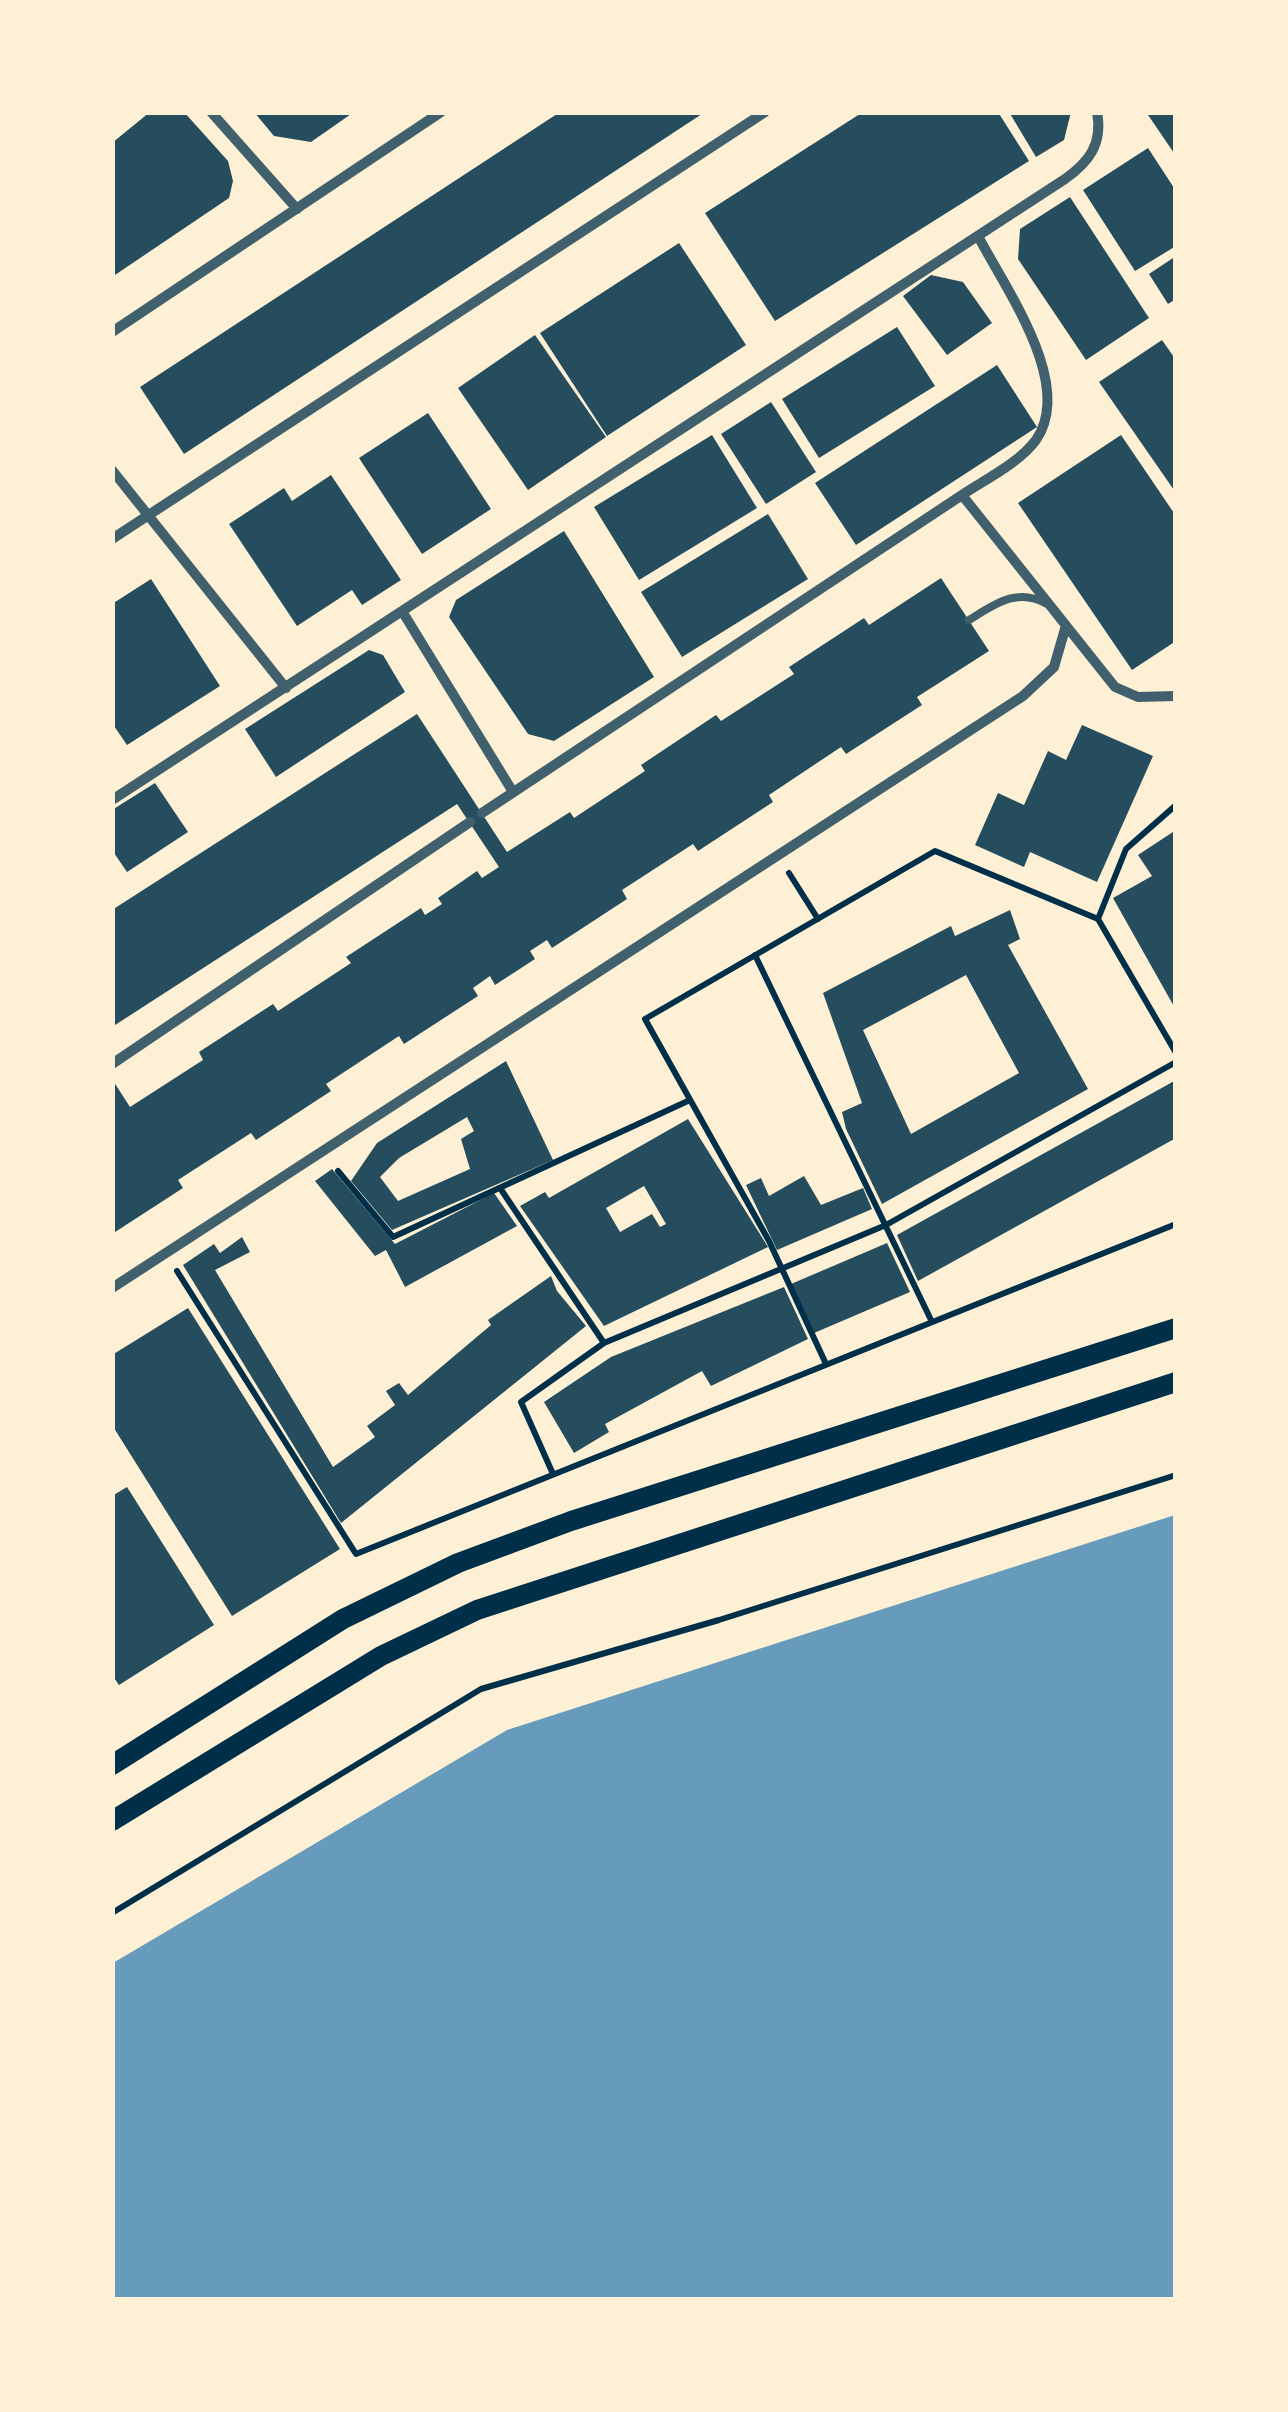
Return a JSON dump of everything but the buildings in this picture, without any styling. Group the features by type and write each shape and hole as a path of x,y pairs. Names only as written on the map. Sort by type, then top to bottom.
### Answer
{"main road":[{"path":"112,1766 343,1620 398,1589 473,1556 1176,1328"},
{"path":"112,1821 381,1656 477,1610 1176,1382"}],"street":[{"path":"211,112 297,209"},
{"path":"112,332 441,112"},
{"path":"112,540 766,112"},
{"path":"112,800 1086,164 1096,147 1097,112"},
{"path":"482,813 962,495 1035,440 1049,412 1049,380 978,236"},
{"path":"112,470 286,688"},
{"path":"962,495 1065,629 1115,686 1138,697 1176,696"},
{"path":"402,611 513,792"},
{"path":"112,1288 1032,690 1054,667 1065,629"},
{"path":"112,1064 470,822"}],"lane":[{"path":"969,620 1003,599 1034,597 1047,604"}],"path":[{"path":"1098,918 1126,849 1176,805"},
{"path":"826,1364 781,1268 644,1019 936,852 1098,918 1172,1036 1176,1053"},
{"path":"778,854 818,919"},
{"path":"755,955 932,1322"},
{"path":"553,1474 521,1402 604,1342 886,1225 1176,1062"},
{"path":"322,1152 392,1237 690,1100"},
{"path":"500,1188 604,1342"},
{"path":"165,1253 356,1554 1176,1224"},
{"path":"112,1913 481,1689 719,1620 1176,1475"}],"water":[{"path":"1175,1515 1175,2299 113,2299 113,1963 507,1730"}]}
